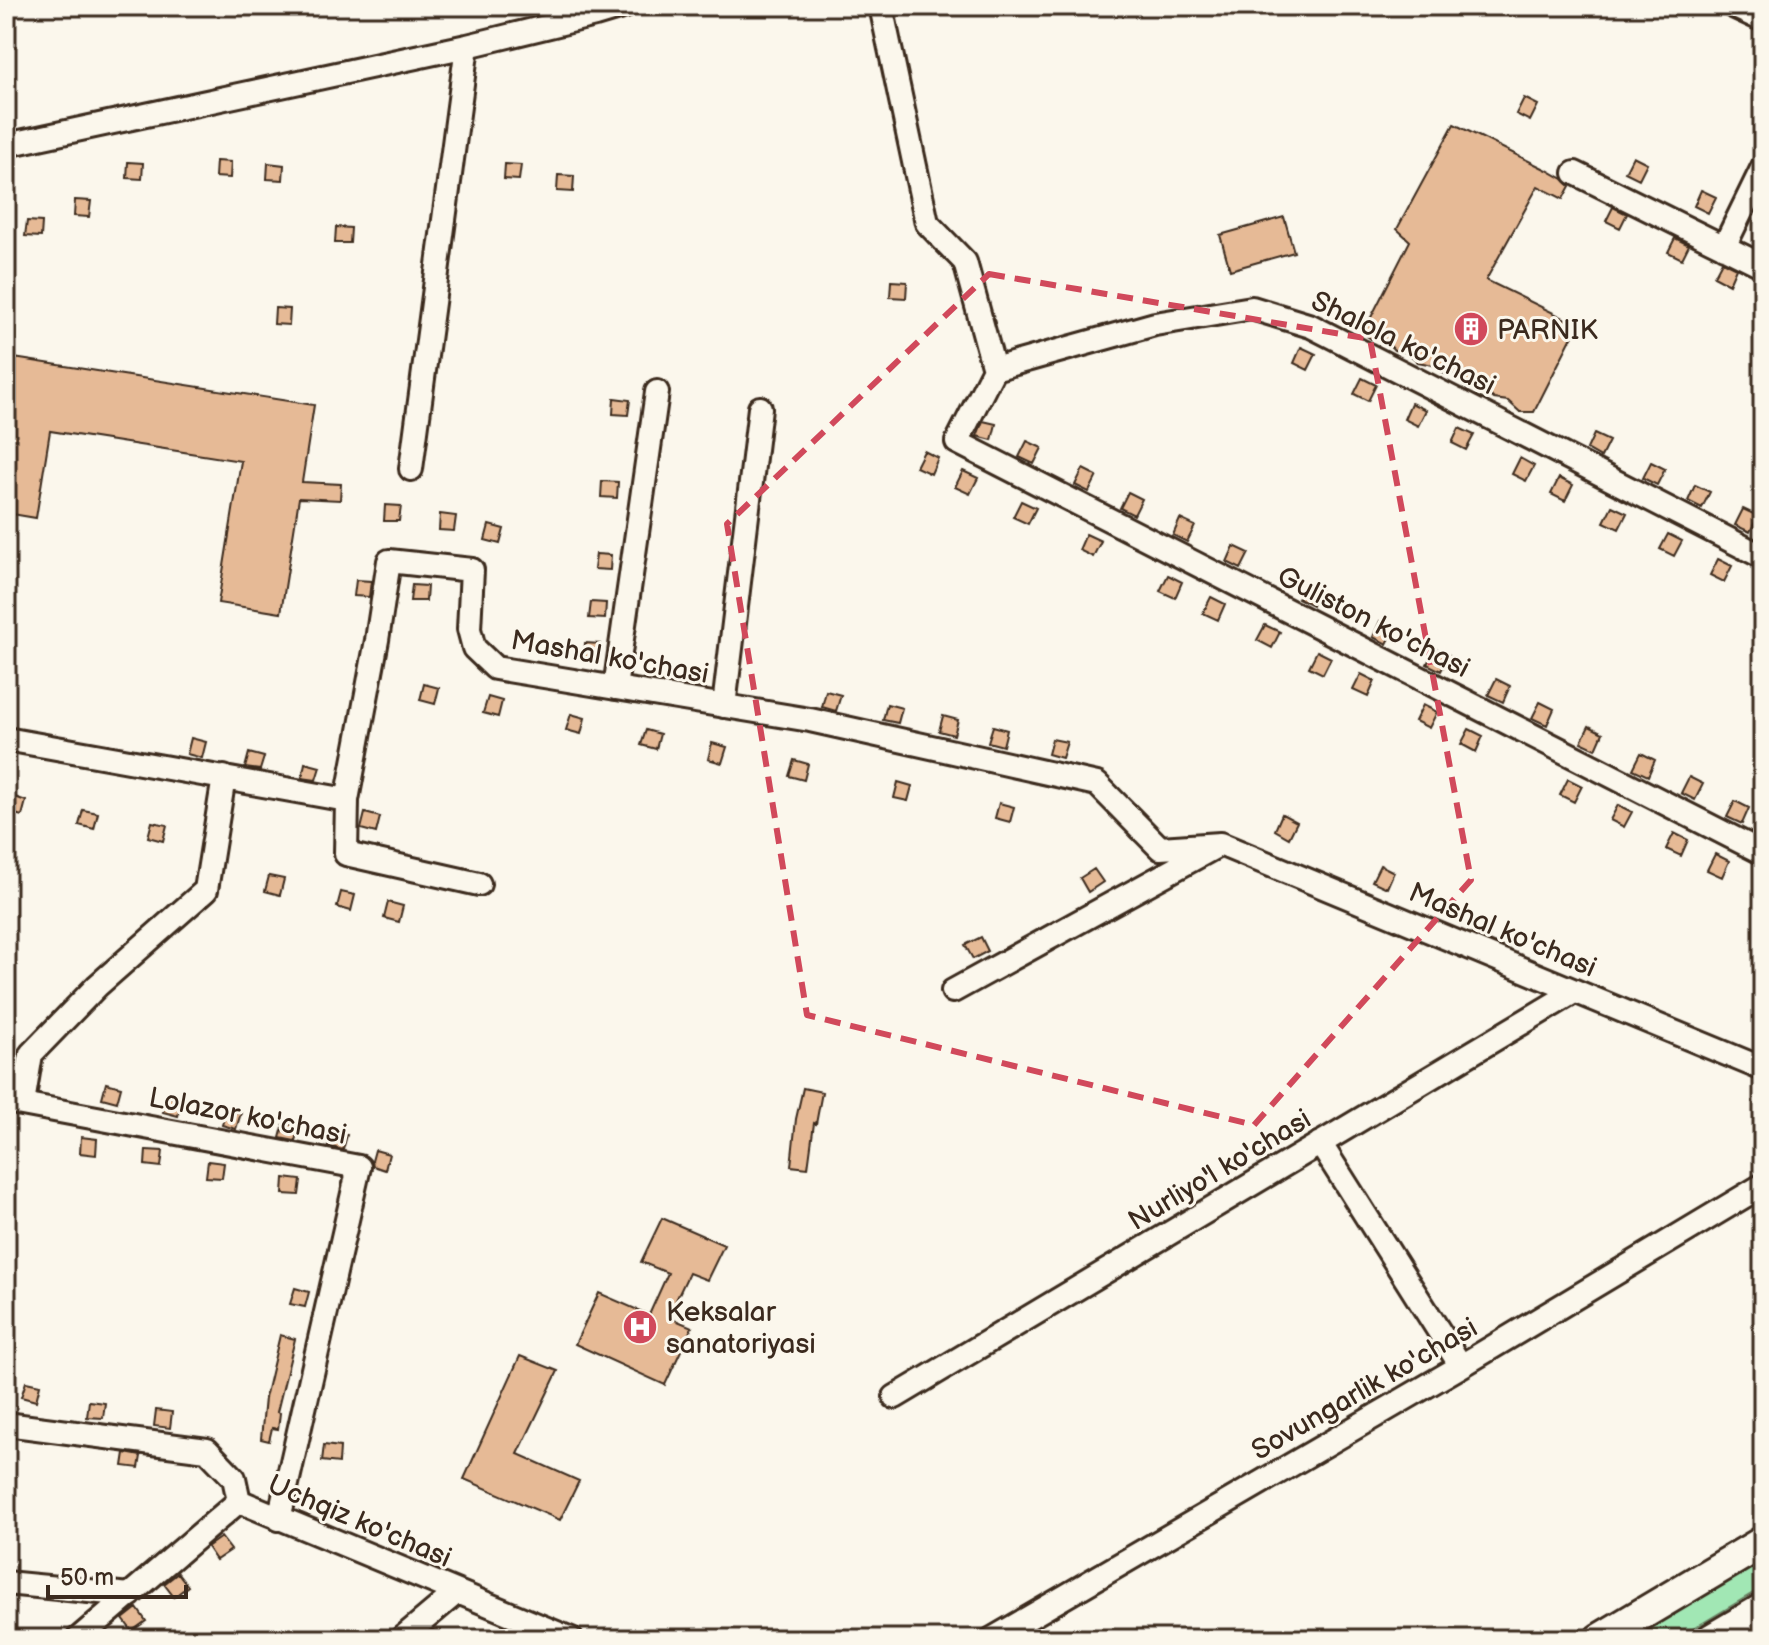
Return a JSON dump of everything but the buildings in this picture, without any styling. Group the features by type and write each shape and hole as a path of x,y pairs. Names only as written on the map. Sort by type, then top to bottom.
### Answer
{"main road":[{"path":"1600,1639 1763,1542"},
{"path":"1712,1639 1763,1609"}],"street":[{"path":"6,145 467,46 625,6"},
{"path":"881,6 927,223 965,262 994,369"},
{"path":"1733,6 1763,20"},
{"path":"411,469 467,46"},
{"path":"1724,247 1763,167"},
{"path":"1575,173 1763,266"},
{"name":"Shalola ko'chasi","path":"994,369 1155,324 1252,308 1311,326 1763,557"},
{"name":"Guliston ko'chasi","path":"994,369 957,442 1763,853"},
{"path":"615,688 657,392"},
{"path":"724,706 760,408"},
{"name":"Mashal ko'chasi","path":"347,800 389,561 472,570 469,629 474,648 495,668 810,720 1097,784 1160,848 1220,844 1763,1069"},
{"path":"6,739 347,800 346,854 479,884"},
{"path":"15,1102 31,1054 97,986 206,890 224,777"},
{"path":"953,991 1220,844"},
{"name":"Nurliyo'l ko'chasi","path":"895,1397 1574,992"},
{"name":"Lolazor ko'chasi","path":"15,1102 359,1167 279,1519"},
{"path":"1320,1143 1461,1366"},
{"name":"Sovungarlik ko'chasi","path":"992,1639 1461,1366 1763,1185"},
{"name":"Uchqiz ko'chasi","path":"6,1424 207,1450 234,1478 239,1501 571,1639"},
{"path":"78,1639 239,1501"},
{"path":"6,1583 130,1595"},
{"path":"401,1639 457,1592"}],"highlighted area":[{"path":"989,274 1370,339 1471,880 1254,1125 807,1015 727,524"}],"green space":[{"path":"1763,1560 1763,1587 1676,1639 1631,1639"}],"place":[{"name":"PARNIK","path":"1471,329"},
{"name":"Keksalar sanatoriyasi","path":"640,1327"}]}
